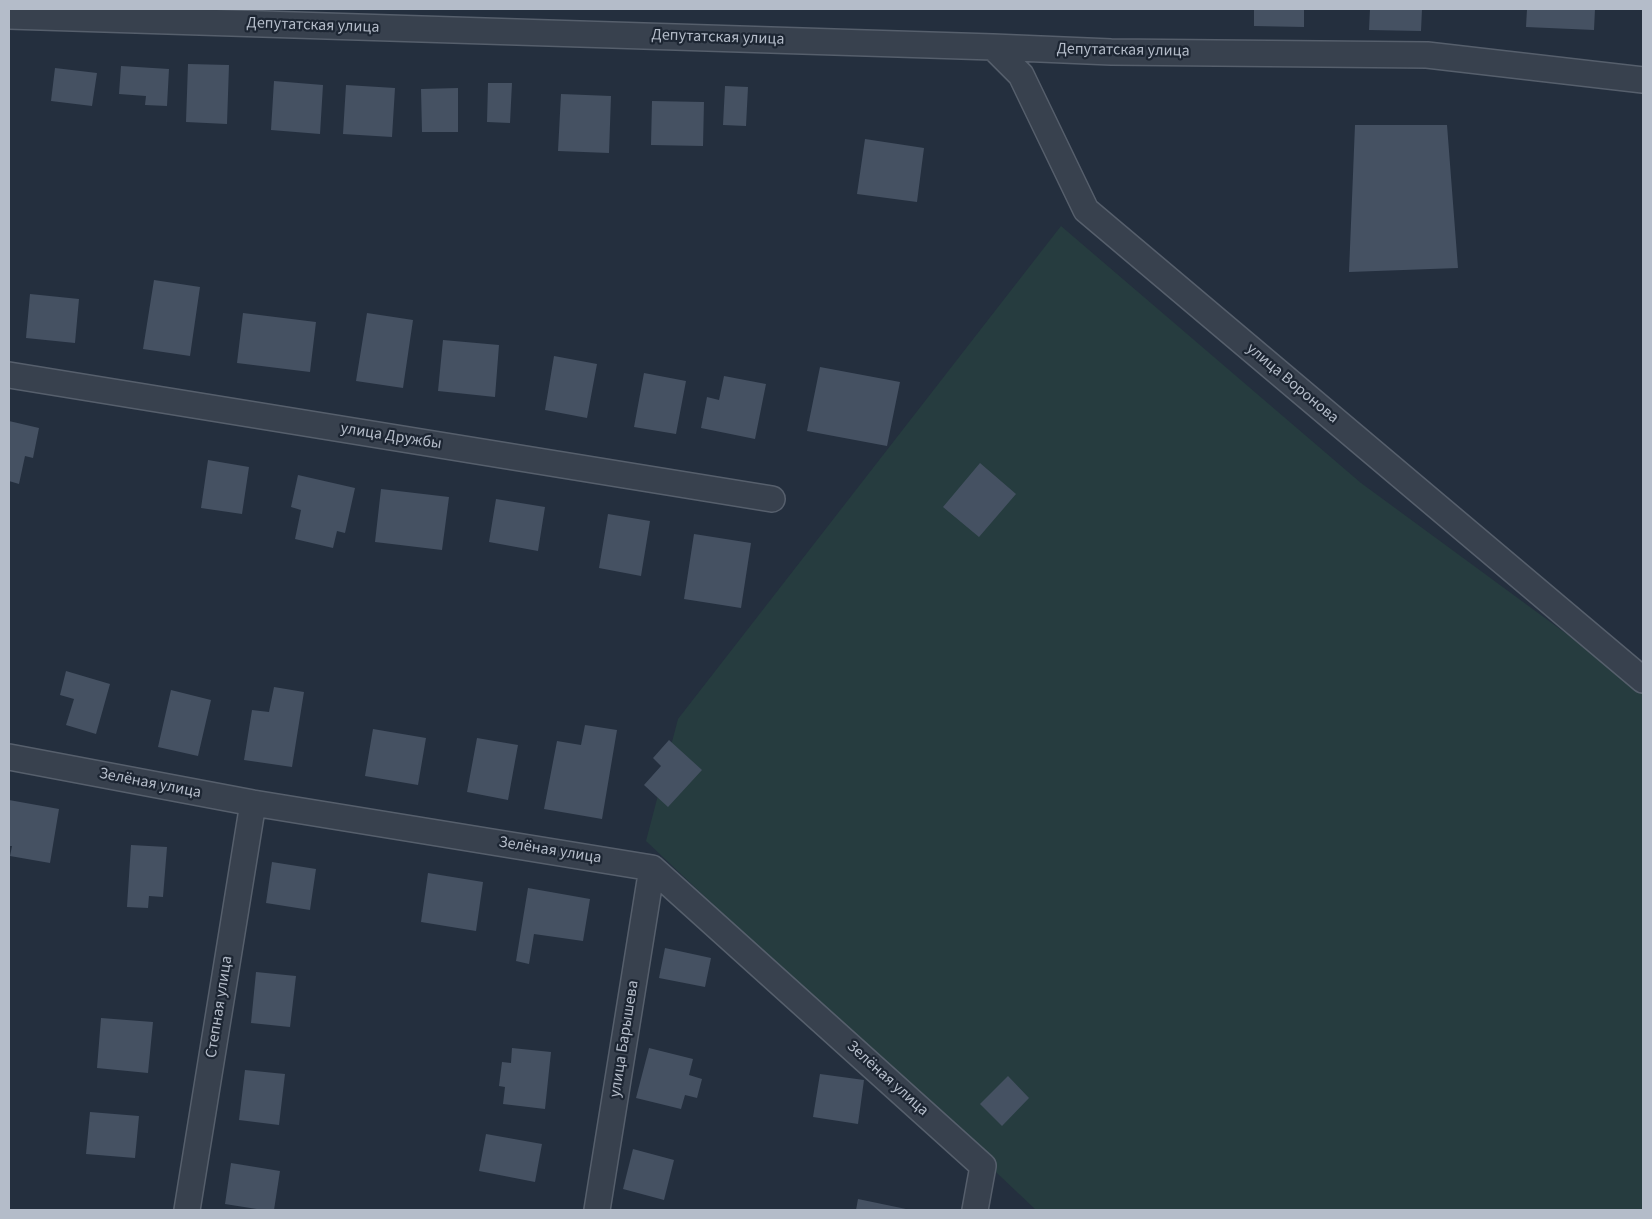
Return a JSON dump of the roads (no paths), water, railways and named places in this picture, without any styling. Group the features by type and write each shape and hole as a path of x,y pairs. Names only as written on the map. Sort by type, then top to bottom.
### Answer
{"street":[{"name":"Депутатская улица","path":"9,16 1111,52 1427,55 1643,80"},
{"name":"улица Воронова","path":"993,47 1020,75 1086,210 1643,680"},
{"name":"улица Дружбы","path":"9,375 772,499"},
{"name":"Зелёная улица","path":"9,756 253,803 652,868 983,1166 975,1210"},
{"name":"Степная улица","path":"187,1210 253,803"},
{"name":"улица Барышева","path":"597,1210 652,868"}]}
